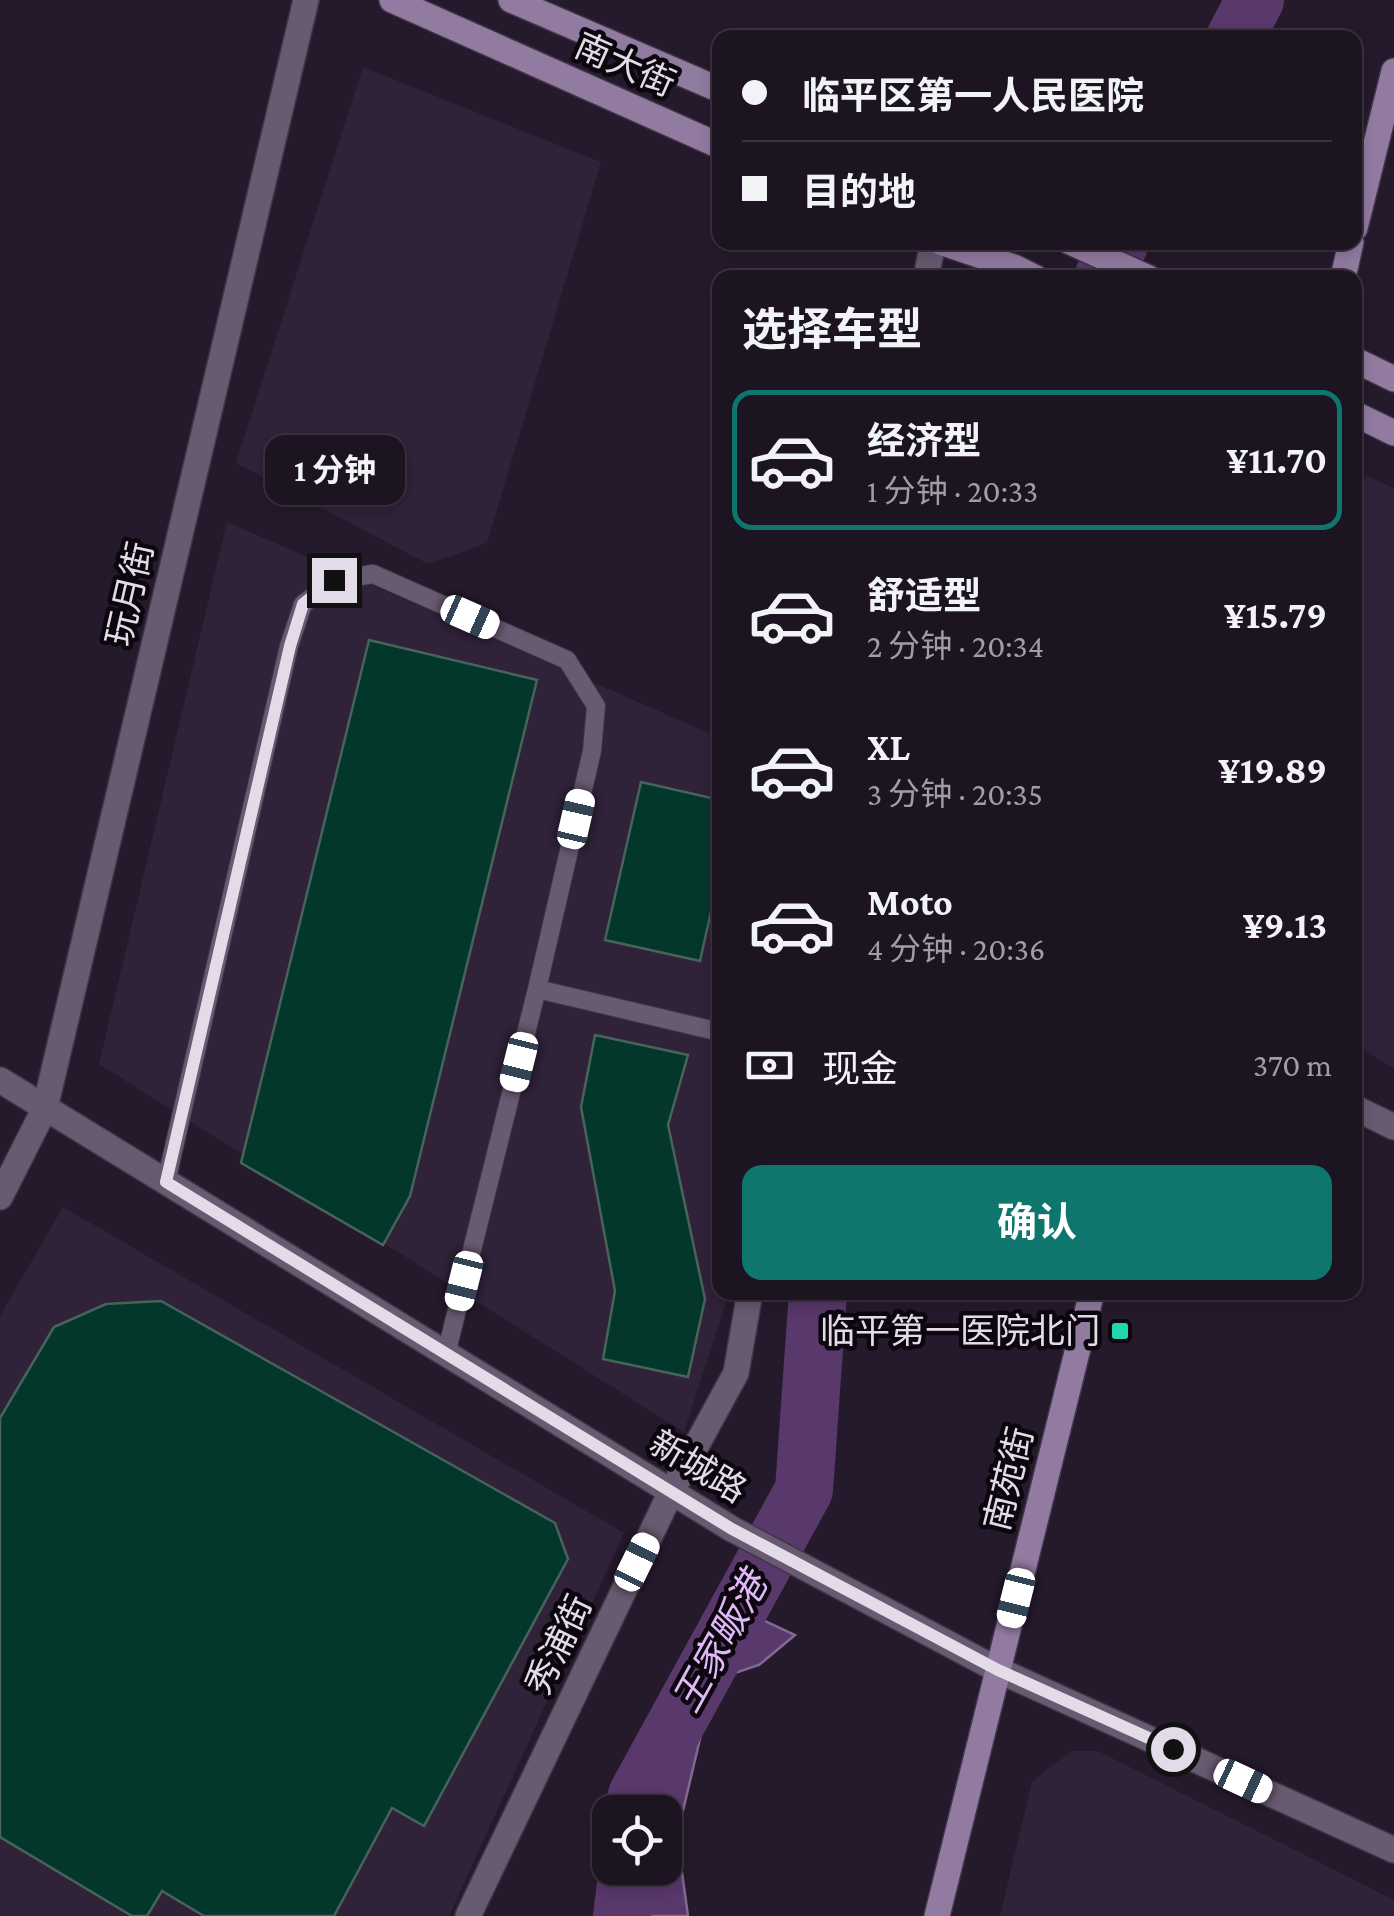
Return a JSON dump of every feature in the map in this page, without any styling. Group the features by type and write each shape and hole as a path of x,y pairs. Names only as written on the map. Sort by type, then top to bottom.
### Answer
{"main road":[{"name":"南大街","path":"392,0 712,142"},
{"path":"511,0 712,87"},
{"path":"1362,200 1394,72"},
{"path":"960,250 1019,270"},
{"path":"1087,250 1131,270"},
{"path":"1362,363 1394,378"},
{"path":"1362,417 1394,433"},
{"name":"南苑街","path":"937,1916 1090,1300"}],"street":[{"name":"玩月街","path":"0,1197 45,1108 306,0"},
{"name":"新城路","path":"0,1080 732,1529 998,1670 1394,1850"},
{"path":"1362,1111 1394,1127"},
{"name":"秀浦街","path":"468,1916 671,1492 736,1373 749,1300"}],"lane":[{"path":"166,1182 303,604 334,580 373,574 567,660 596,706 592,751 538,989 446,1354"},
{"path":"538,989 712,1030"}],"shaded area":[{"path":"363,67 601,162 487,543 428,564 236,463"},
{"path":"1365,475 1394,488 1394,1068 1362,1050"},
{"path":"227,522 712,734 712,1300 727,1300 684,1432 99,1064"},
{"path":"63,1207 624,1533 449,1916 0,1916 0,1316"},
{"path":"1071,1751 1098,1751 1394,1900 1394,1916 1000,1916 1032,1782"}],"water":[{"path":"718,1599 795,1635 759,1665 714,1680 682,1815 682,1795 636,1795 663,1694"},
{"path":"682,1872 688,1916 628,1916 624,1885 682,1885"}],"building":[{"path":"369,640 537,680 410,1196 383,1245 241,1163"},
{"path":"641,782 712,798 712,907 700,961 605,940"},
{"path":"595,1035 688,1055 668,1125 705,1299 688,1377 603,1359 615,1291 581,1107"},
{"path":"161,1301 555,1523 568,1559 424,1826 392,1808 334,1916 204,1916 162,1891 147,1916 132,1916 0,1837 0,1418 54,1327 106,1304"}],"waterway":[{"name":"王家畈港","path":"1239,30 1255,0"},
{"name":"王家畈港","path":"1107,270 1116,250"},
{"name":"王家畈港","path":"637,1795 804,1490 817,1300"},
{"name":"王家畈港","path":"622,1916 626,1885"}],"place":[{"name":"临平第一医院北门","path":"1120,1331"}],"route":[{"path":"334,580 303,604 290,646 166,1182 732,1529 998,1670 1173,1749"}]}
